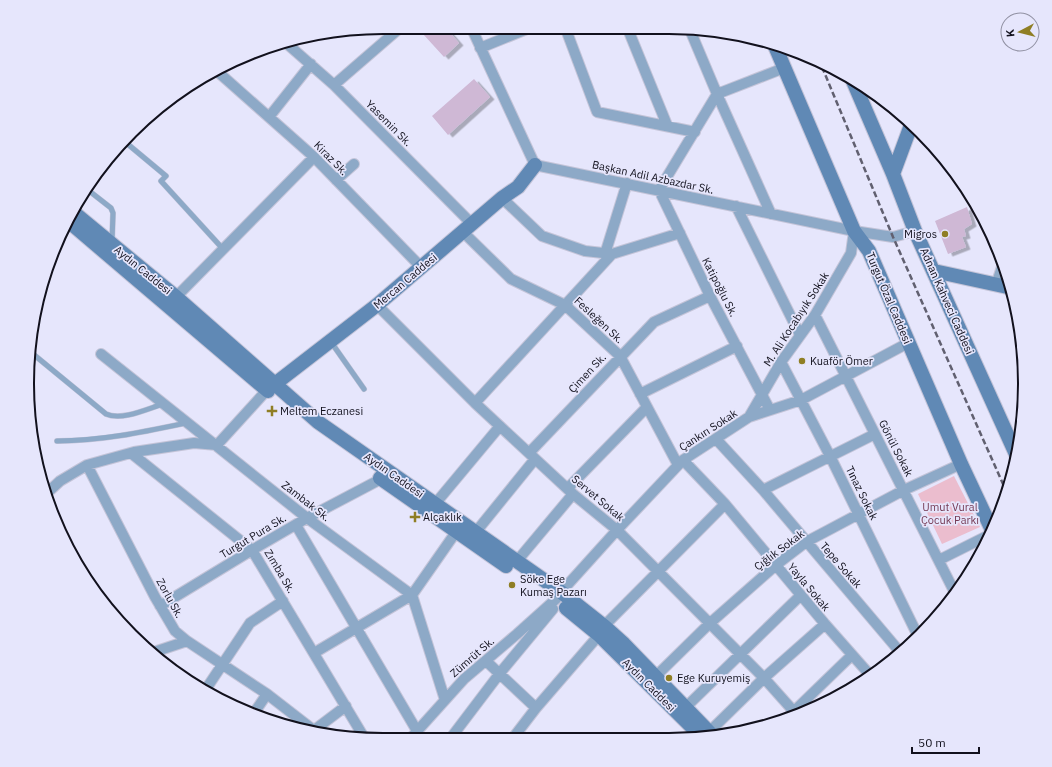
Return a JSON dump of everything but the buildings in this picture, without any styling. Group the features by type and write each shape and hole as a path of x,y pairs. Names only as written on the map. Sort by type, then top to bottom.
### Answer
{"main road":[{"name":"Turgut Özal Caddesi","path":"777,52 854,231 869,251 961,464 989,523"},
{"name":"Adnan Kahveci Caddesi","path":"855,88 893,174 915,231 1012,445"},
{"path":"893,174 909,130"},
{"name":"Mercan Caddesi","path":"271,388 377,305 502,198 518,187 535,165"},
{"name":"Aydın Caddesi","path":"77,216 176,297 271,388 292,412 456,532 558,596"},
{"name":"Aydın Caddesi","path":"72,225 271,388 475,533 517,561 601,630 704,731"},
{"path":"934,271 1004,286"},
{"name":"Aydın Caddesi","path":"601,630 624,644 686,707 705,731"}],"street":[{"path":"334,85 393,34"},
{"path":"474,34 535,165"},
{"path":"480,48 515,34"},
{"path":"568,34 597,112 695,132"},
{"path":"629,34 667,126"},
{"path":"692,35 771,214"},
{"name":"Yasemin Sk.","path":"291,47 334,85 468,228"},
{"path":"269,117 311,64"},
{"path":"659,190 718,94 784,68"},
{"name":"Kiraz Sk.","path":"221,74 314,157 421,268"},
{"path":"176,297 314,157"},
{"path":"336,180 354,164"},
{"name":"Başkan Adil Azbazdar Sk.","path":"535,165 854,231 893,237 915,231"},
{"path":"475,403 566,305 608,254 627,183"},
{"name":"Katipoğlu Sk.","path":"659,190 710,296 763,394 770,410"},
{"path":"502,198 542,236 585,251 608,254 680,233"},
{"path":"736,206 800,336"},
{"name":"Fesleğen Sk.","path":"468,228 511,279 566,305 620,356 647,407 680,463"},
{"name":"M. Ali Kocabıyık Sokak","path":"749,417 782,362 815,315 851,253 854,231"},
{"path":"996,285 1000,273"},
{"name":"Çimen Sk.","path":"475,533 532,456 620,356 654,322 710,296"},
{"name":"Servet Sokak","path":"377,305 475,403 571,491 618,530 709,624 764,678 789,711"},
{"name":"Gönül Sokak","path":"815,315 952,587"},
{"name":"Çankırı Sokak","path":"558,596 680,463 749,417 801,400 908,343"},
{"path":"640,394 737,346"},
{"name":"Zambak Sk.","path":"101,354 307,518 412,595"},
{"name":"Tınaz Sokak","path":"782,362 859,514 916,631"},
{"path":"51,489 60,481 87,464 131,453 194,443 217,445 271,388"},
{"path":"517,561 571,491 647,407"},
{"path":"435,504 500,426"},
{"path":"763,490 875,434"},
{"name":"Tepe Sokak","path":"716,439 763,490 897,648"},
{"name":"Zımba Sk.","path":"131,453 252,550 361,732"},
{"name":"Yayla Sokak","path":"680,463 725,504 825,624 867,671"},
{"name":"Zorlu Sk.","path":"87,464 160,606 175,631 187,641 224,664 266,694 304,724"},
{"name":"Çığlık Sokak","path":"655,677 709,624 776,565 806,542 904,490 961,464"},
{"name":"Turgut Pura Sk.","path":"160,606 307,518 381,478"},
{"path":"519,733 536,708 601,630 725,504"},
{"path":"296,525 417,731"},
{"path":"314,653 412,595 456,532"},
{"path":"939,560 982,539"},
{"path":"412,595 445,700"},
{"path":"686,707 801,595"},
{"path":"455,733 553,608 558,596"},
{"name":"Zümrüt Sk.","path":"417,731 464,679 558,596"},
{"path":"208,686 250,623 283,601"},
{"path":"713,730 764,678 825,624"},
{"path":"158,651 187,641"},
{"path":"800,707 852,655"},
{"path":"486,661 536,708"},
{"path":"257,709 266,694"},
{"path":"319,727 346,706"}],"lane":[{"path":"128,145 166,176 161,181 223,249"},
{"path":"91,192 111,208 113,213 112,244"},
{"path":"331,341 364,389"},
{"path":"35,356 110,416 123,416 164,403"},
{"path":"57,441 111,438 188,422"}],"green space":[{"name":"Umut Vural Çocuk Parkı","path":"954,476 980,527 942,544 918,494"}],"railway":[{"path":"823,70 893,237 1003,484"}],"place":[{"name":"Migros","path":"945,234"},
{"name":"Kuaför Ömer","path":"802,361"},
{"name":"Meltem Eczanesi","path":"272,411"},
{"name":"Alçaklık","path":"415,517"},
{"name":"Söke Ege Kumaş Pazarı","path":"512,585"},
{"name":"Ege Kuruyemiş","path":"669,678"}]}
